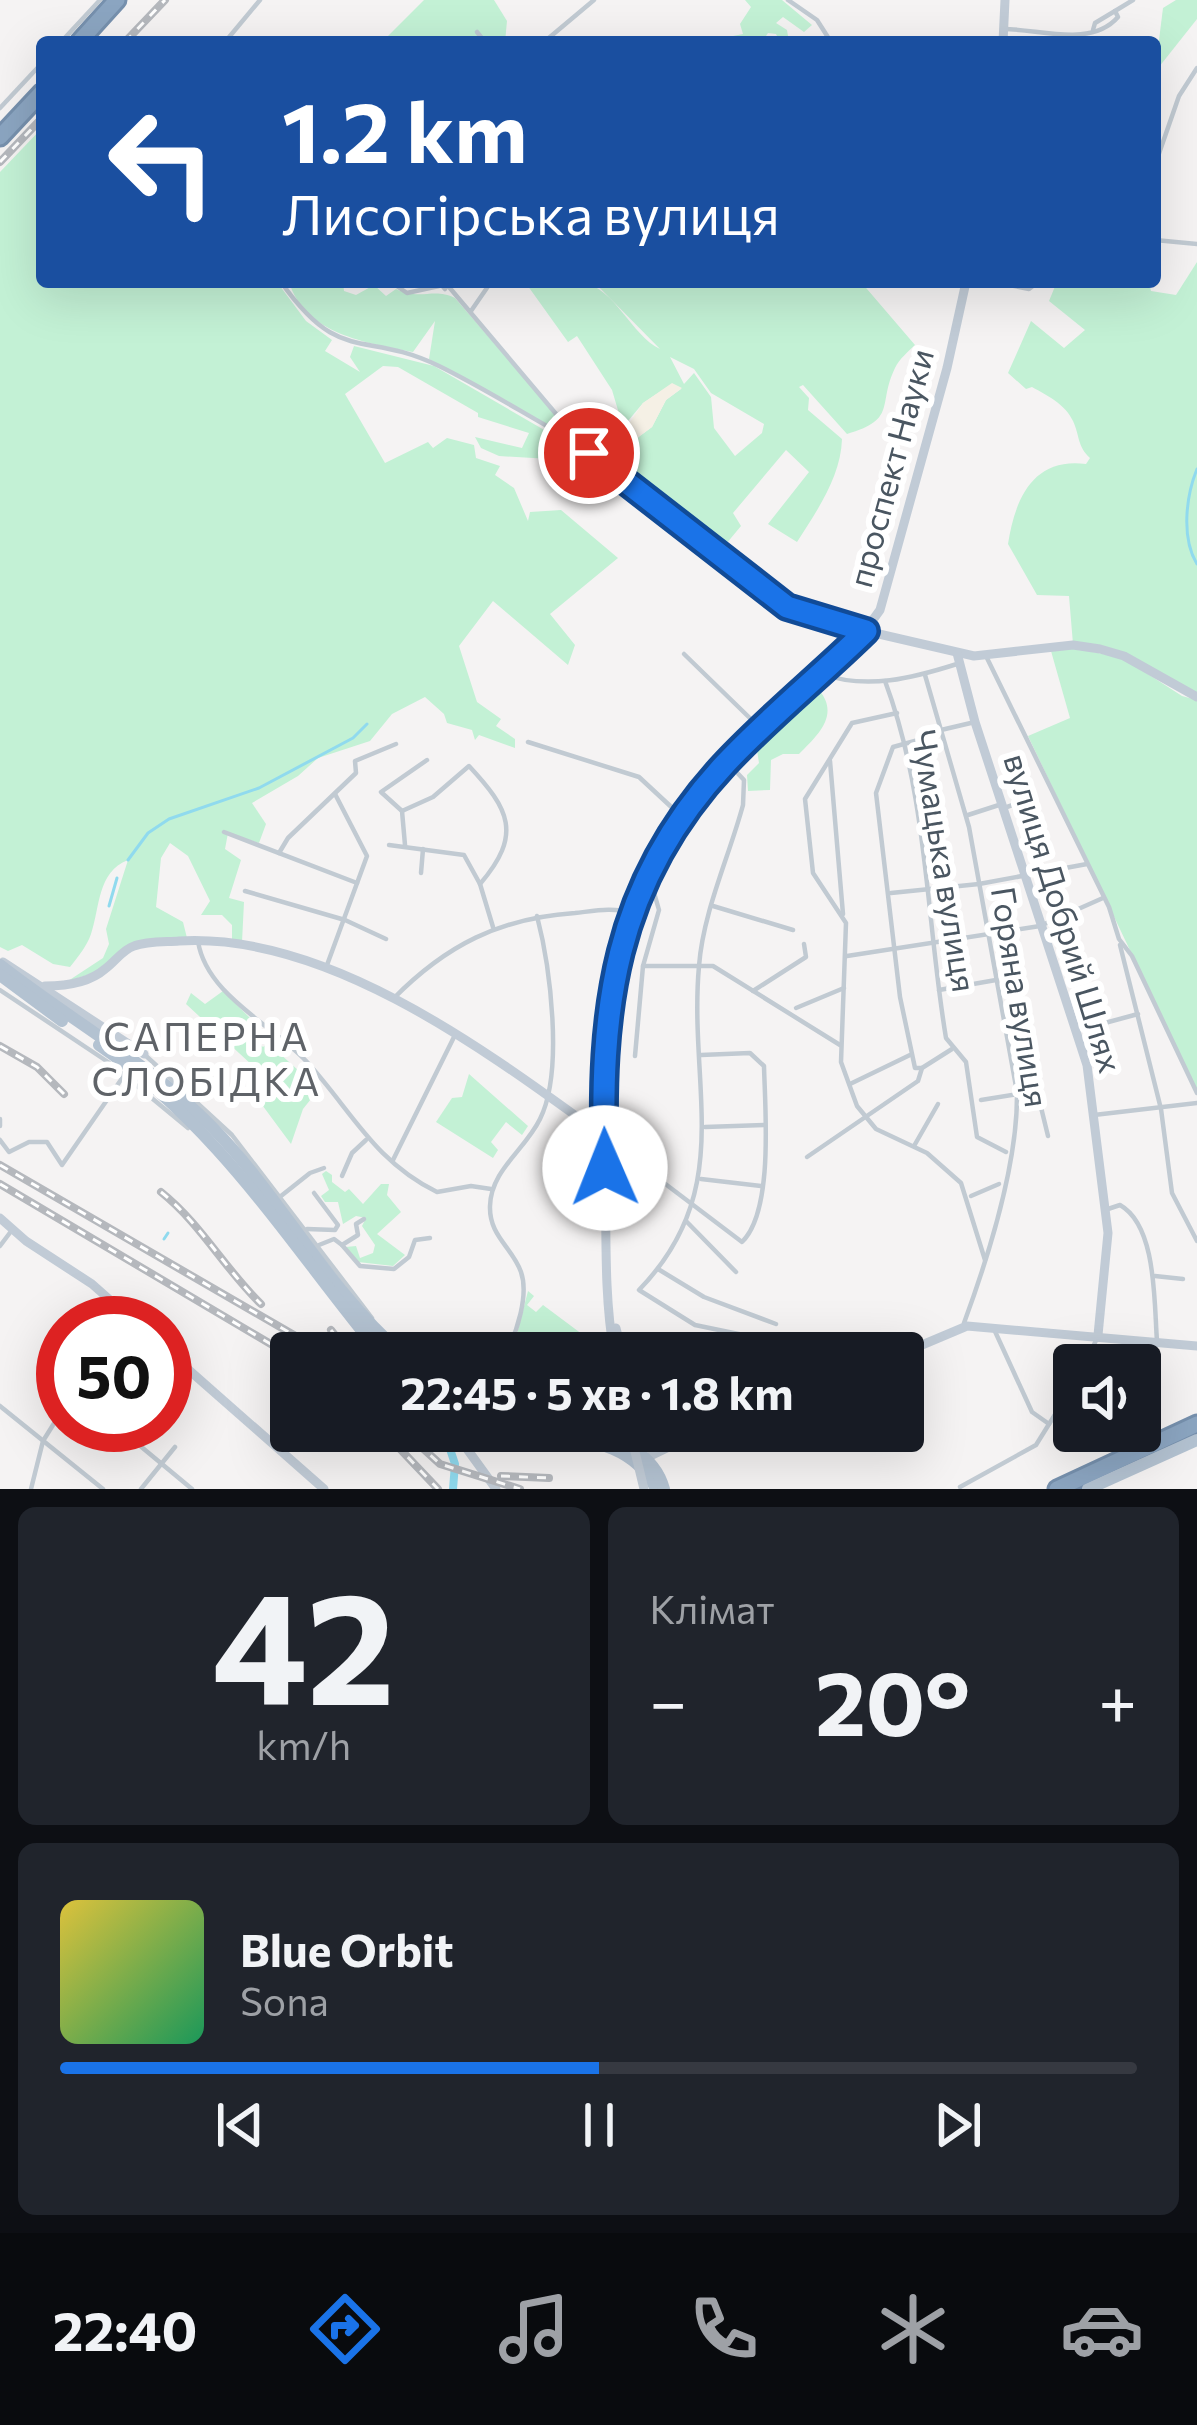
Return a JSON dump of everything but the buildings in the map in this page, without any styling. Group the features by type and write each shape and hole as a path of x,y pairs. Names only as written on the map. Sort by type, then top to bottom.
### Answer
{"highway":[{"path":"84,36 117,0"},
{"path":"94,36 127,0"},
{"path":"0,126 36,87"},
{"path":"0,137 36,98"},
{"path":"1057,1489 1197,1424"}],"main road":[{"path":"0,963 153,1074 222,1138 319,1245"},
{"path":"0,975 124,1062 176,1105 224,1153 374,1332"},
{"path":"144,1054 153,1074"},
{"path":"301,1228 375,1332"},
{"path":"1088,1489 1197,1440"},
{"path":"626,1452 646,1458"},
{"path":"636,1452 646,1458 660,1485"}],"street":[{"path":"67,36 100,0"},
{"path":"230,36 260,0"},
{"path":"551,36 594,0"},
{"path":"788,0 817,20 827,36"},
{"path":"1004,36 1006,0"},
{"path":"1004,29 1083,34 1110,26 1118,17 1115,11 1132,0"},
{"path":"477,32 480,36"},
{"path":"1161,148 1179,95 1197,68"},
{"path":"0,108 36,69"},
{"path":"1161,240 1197,244"},
{"path":"286,288 309,319 330,334 439,366 572,437"},
{"path":"452,288 565,426 573,446 579,444 787,607 957,659"},
{"path":"471,311 487,288"},
{"name":"проспект Науки","path":"612,1332 604,1115 608,1008 631,913 682,818 727,762 866,631 887,590 964,288"},
{"path":"559,433 565,426"},
{"path":"821,674 860,682 885,681 925,675 957,659 1073,645 1124,656 1197,697"},
{"path":"684,654 762,730"},
{"path":"986,656 1119,939 1161,1109 1174,1199 1197,1241"},
{"name":"вулиця Добрий Шлях","path":"957,659 1087,1065 1108,1247 1098,1335"},
{"name":"Горяна вулиця","path":"925,675 966,816 1017,1092 1016,1126 986,1260 963,1326"},
{"name":"Чумацька вулиця","path":"885,681 905,743 939,990 952,1049 966,1062 977,1137 1009,1154"},
{"path":"843,914 813,873 805,805 852,723 897,713"},
{"path":"952,1049 915,1069 894,950 876,789 892,750 975,722"},
{"path":"528,742 639,777 682,818"},
{"path":"279,854 288,838 357,771 355,762 397,744"},
{"path":"405,846 402,811 382,790 427,760"},
{"path":"830,761 846,957 840,1045 848,1084 876,1129 944,1165 969,1198 986,1260"},
{"path":"727,762 744,780 743,806 699,964 701,1179 686,1221 658,1269 639,1290 695,1325 729,1332"},
{"path":"402,811 433,797 469,766 500,799 507,823 502,852 480,884"},
{"path":"327,965 366,850 335,794"},
{"path":"966,816 1033,798"},
{"path":"224,832 357,883"},
{"path":"389,845 459,851 480,884 493,927"},
{"path":"421,873 423,847"},
{"path":"889,894 1087,864"},
{"path":"634,1056 643,966 659,910 655,886 645,880"},
{"path":"244,891 345,920 386,939"},
{"path":"846,957 1040,926 1103,898"},
{"path":"713,906 793,930"},
{"path":"393,999 429,965 493,927 537,916 631,913"},
{"path":"515,1332 522,1276 491,1227 491,1189 539,1120 547,1094 548,966 537,916"},
{"path":"1119,939 1132,956 1197,1093"},
{"path":"45,986 88,979 133,946 198,941 327,965 393,999 547,1094 742,1242 753,1227 761,1186 764,1066 759,1057 743,1053 701,1055"},
{"path":"198,941 201,958 214,975 263,1027 303,1057 366,1140 436,1192 471,1186 491,1189"},
{"path":"753,991 806,957 804,944"},
{"path":"0,963 45,986 144,1054 216,1117 301,1228 335,1230 338,1225 314,1193"},
{"path":"643,966 699,964 720,969 840,1045"},
{"path":"939,990 996,980"},
{"path":"796,1009 844,988"},
{"path":"0,990 125,1074 191,1131 279,1221"},
{"path":"1101,1024 1138,1014"},
{"path":"393,1160 454,1037"},
{"path":"848,1084 910,1055"},
{"path":"807,1157 918,1081 922,1068"},
{"path":"0,1140 9,1152 29,1142 46,1142 62,1165 125,1074"},
{"path":"981,1100 1037,1092 1048,1136"},
{"path":"1094,1115 1197,1103"},
{"path":"914,1146 938,1104"},
{"path":"586,1124 604,1115"},
{"path":"704,1127 765,1125"},
{"path":"341,1176 352,1153 366,1140"},
{"path":"605,1160 614,1151 624,1151"},
{"path":"281,1196 310,1172 325,1168"},
{"path":"701,1179 761,1186"},
{"path":"969,1198 998,1184"},
{"path":"1105,1210 1120,1205 1128,1209 1155,1276 1157,1342"},
{"path":"0,1218 102,1296"},
{"path":"342,1244 358,1235 356,1224 364,1219"},
{"path":"686,1221 736,1272"},
{"path":"0,1246 12,1230"},
{"path":"378,1332 319,1245 334,1239 360,1266 394,1268 409,1257 416,1240 430,1238"},
{"path":"658,1269 704,1297 776,1324"},
{"path":"1155,1276 1184,1279"},
{"name":"проспект Науки","path":"608,1294 610,1332"},
{"path":"924,1344 963,1326 1197,1346"},
{"path":"993,1328 1032,1412 1050,1425"},
{"path":"1094,1344 1098,1335"},
{"path":"192,1372 324,1489"},
{"path":"0,1406 36,1436"},
{"path":"960,1487 1036,1445 1053,1420"},
{"path":"31,1489 40,1452"},
{"path":"56,1452 103,1489"},
{"path":"147,1452 192,1489"},
{"path":"141,1489 170,1452"},
{"path":"471,1452 496,1489"},
{"path":"635,1452 644,1489"},
{"path":"646,1452 646,1458 663,1452"}],"green space":[{"path":"424,0 494,0 507,21 506,36 388,36"},
{"path":"745,0 782,0 812,25 804,32 783,17 776,23 788,36 733,36 743,34 740,24 751,7"},
{"path":"1176,0 1197,0 1197,19 1161,64 1160,36 1163,8"},
{"path":"36,134 36,288 281,288 306,321 332,340 325,351 360,372 350,357 354,346 434,366 565,442 550,459 499,456 481,448 475,437 522,448 529,433 478,417 398,367 383,366 345,394 385,463 428,442 433,448 447,438 474,445 476,458 500,466 495,475 514,488 528,521 530,512 561,510 618,558 550,614 575,645 568,665 493,601 459,646 477,702 501,719 496,726 515,739 515,748 479,735 475,740 472,730 447,723 425,697 392,714 370,741 318,758 298,776 252,803 266,824 259,843 228,833 225,849 241,860 229,898 244,902 242,942 232,940 232,925 222,915 201,915 210,901 188,856 170,843 161,858 156,907 183,922 187,938 139,942 100,971 68,981 103,958 109,944 106,929 128,860 105,882 89,938 70,967 53,964 22,945 8,951 0,947 0,172"},
{"path":"1197,262 1197,695 1125,655 1073,644 1069,596 1037,595 1008,544 1022,497 1040,474 1052,467 1086,464 1090,458 1065,410 1032,387 1026,389 1008,373 1031,321 1064,348 1085,330 1049,301 1054,288 1150,288 1176,295"},
{"path":"292,288 344,288 356,295 377,288 386,296 396,289 455,298 564,424 559,431 429,359 435,321 413,352 339,333 297,300"},
{"path":"529,288 597,288 660,349 600,288 866,288 915,345 895,368 880,416 847,434 803,385 799,387 809,398 808,410 842,439 827,493 797,542 768,524 809,472 786,450 733,513 741,526 721,550 609,459 652,427 666,400 681,389 672,384 643,403 623,427 612,390 577,336 568,342","holes":["670,357 694,369 711,393 764,424 762,433 735,456 714,428 711,397 694,373 684,384"]},
{"path":"1073,648 1123,658 1182,696 1197,700 1197,1091 1028,736 1070,718 1051,651"},
{"path":"824,683 819,690 827,716 819,732 799,754 771,760 770,790 748,791 747,775 759,763 757,750 764,739"},
{"path":"223,991 251,1019 243,1029 263,1047 268,1043 319,1089 303,1109 291,1144 251,1090 266,1078 186,1004 191,993 205,1004"},
{"path":"469,1074 528,1126 522,1135 506,1122 491,1142 498,1150 493,1158 436,1122 452,1098 462,1097"},
{"path":"326,1171 332,1182 345,1192 349,1189 363,1204 381,1184 389,1184 387,1195 401,1212 377,1234 405,1255 393,1266 358,1262 346,1247 356,1246 360,1258 373,1253 375,1245 362,1226 366,1218 356,1216 343,1224 338,1202 325,1202 321,1196 329,1190 322,1174"},
{"path":"528,1291 534,1296 527,1305 536,1312 543,1305 579,1332 517,1332"}],"sand":[{"path":"672,383 682,388 666,400 652,427 609,459 603,431 628,425 643,403"}],"waterway":[{"path":"1197,469 1187,517 1197,564"},
{"path":"128,860 148,833 169,819 259,788 353,738 367,724"},
{"path":"109,906 117,878"},
{"path":"164,1239 168,1233"},
{"path":"451,1452 453,1489"}],"railway":[{"path":"131,36 165,0"},
{"path":"0,162 36,124"},
{"path":"0,1046 37,1067 64,1094"},
{"path":"0,1165 289,1332"},
{"path":"0,1184 270,1344"},
{"path":"161,1192 261,1304"},
{"path":"403,1452 438,1489"},
{"path":"427,1452 440,1464 520,1489"},
{"path":"501,1476 549,1478"}],"district":[{"name":"САПЕРНА СЛОБІДКА","path":"207,1060"}],"route":[{"path":"589,453 787,607 866,631 722,768 676,826 645,880 624,933 608,1008 605,1168"}]}
